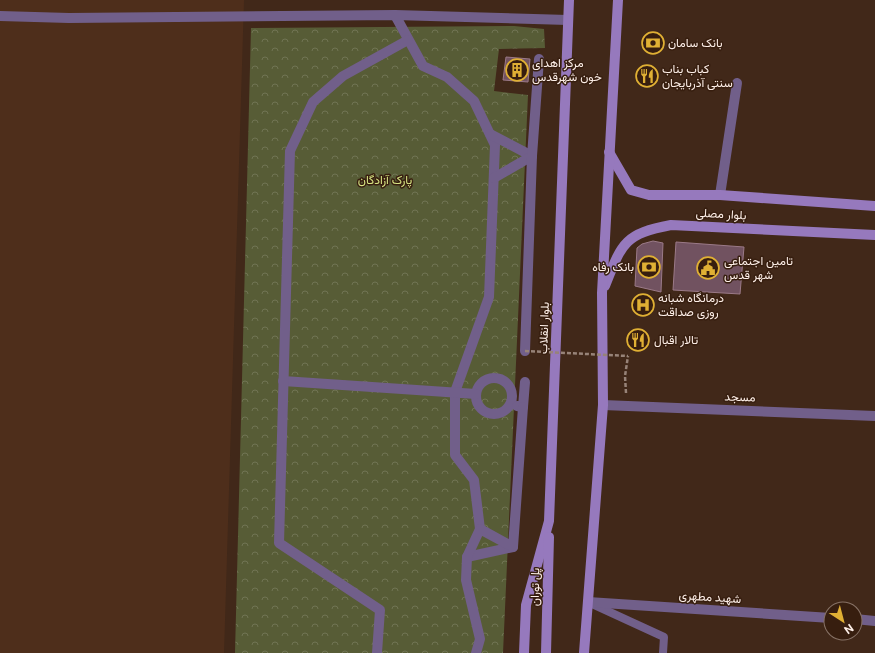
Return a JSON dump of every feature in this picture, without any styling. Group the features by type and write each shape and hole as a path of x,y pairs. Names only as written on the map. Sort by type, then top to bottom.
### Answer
{"main road":[{"name":"بلوار انقلاب","path":"524,653 526,605 549,521 569,0"},
{"path":"584,653 603,404 602,293 618,0"},
{"name":"بلوار مصلی","path":"609,152 631,190 649,195 720,195 875,206"},
{"name":"بلوار مصلی","path":"602,293 620,250 636,234 647,229 671,225 875,235"},
{"name":"پل توران","path":"546,653 549,521"}],"street":[{"path":"0,16 76,18 395,15 568,20"},
{"path":"395,15 423,66 447,77 474,101 495,145 489,297 455,392 455,455 474,480 480,529 466,557 466,580 480,639 476,653"},
{"path":"377,653 380,610 279,543 290,151 313,102 343,76 408,40"},
{"path":"525,355 532,156 539,59"},
{"path":"720,195 737,83"},
{"path":"490,134 532,156"},
{"path":"494,178 532,156"},
{"path":"498,378 511,390 512,396 509,405 503,412 497,414 485,412 477,404 476,394 480,384 485,380 498,378"},
{"path":"283,381 476,394"},
{"path":"513,547 525,382"},
{"name":"مسجد","path":"603,404 875,416"},
{"path":"509,405 523,408"},
{"path":"480,529 513,547"},
{"path":"466,557 513,547"},
{"name":"شهید مطهری","path":"588,602 823,617"},
{"path":"863,619 875,620"}],"lane":[{"path":"588,602 664,637 663,653"}],"path":[{"path":"525,355 628,356 625,376 626,406"}],"shaded area":[{"path":"0,0 244,0 224,653 0,653"}],"green space":[{"name":"پارک آزادگان","path":"514,26 544,29 545,48 499,49 494,91 528,95 503,653 235,653 251,28"}],"building":[{"name":"مرکز اهدای خون شهرقدس","path":"506,57 530,59 528,82 503,80"},
{"name":"بانک رفاه","path":"653,241 663,243 661,292 635,286 637,248 642,244"},
{"name":"تامین اجتماعی شهر قدس","path":"676,242 744,247 740,294 673,290"}],"place":[{"name":"بانک سامان","path":"653,43"},
{"name":"مرکز اهدای خون شهرقدس","path":"517,70"},
{"name":"کباب بناب سنتی آذربایجان","path":"647,76"},
{"name":"بانک رفاه","path":"649,267"},
{"name":"تامین اجتماعی شهر قدس","path":"708,268"},
{"name":"درمانگاه شبانه روزی صداقت","path":"643,305"},
{"name":"تالار اقبال","path":"638,340"}]}
